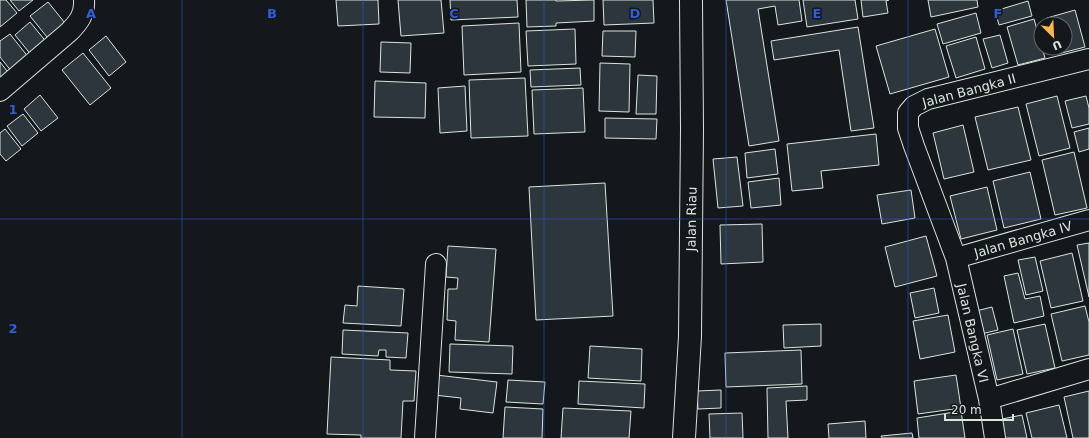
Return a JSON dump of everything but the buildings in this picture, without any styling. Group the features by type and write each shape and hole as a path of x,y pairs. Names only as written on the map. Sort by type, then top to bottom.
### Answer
{"main road":[{"name":"Jalan Riau","path":"684,438 690,336 692,130 691,0"}],"street":[{"path":"0,91 78,23 83,15 84,0"},
{"name":"Jalan Bangka II","path":"956,258 908,128 908,113 914,106 928,99 1089,59"},
{"name":"Jalan Bangka IV","path":"956,258 1089,220"},
{"name":"Jalan Bangka VI","path":"956,258 989,399 1089,369"},
{"path":"425,438 436,264"},
{"path":"989,399 995,438"}]}
